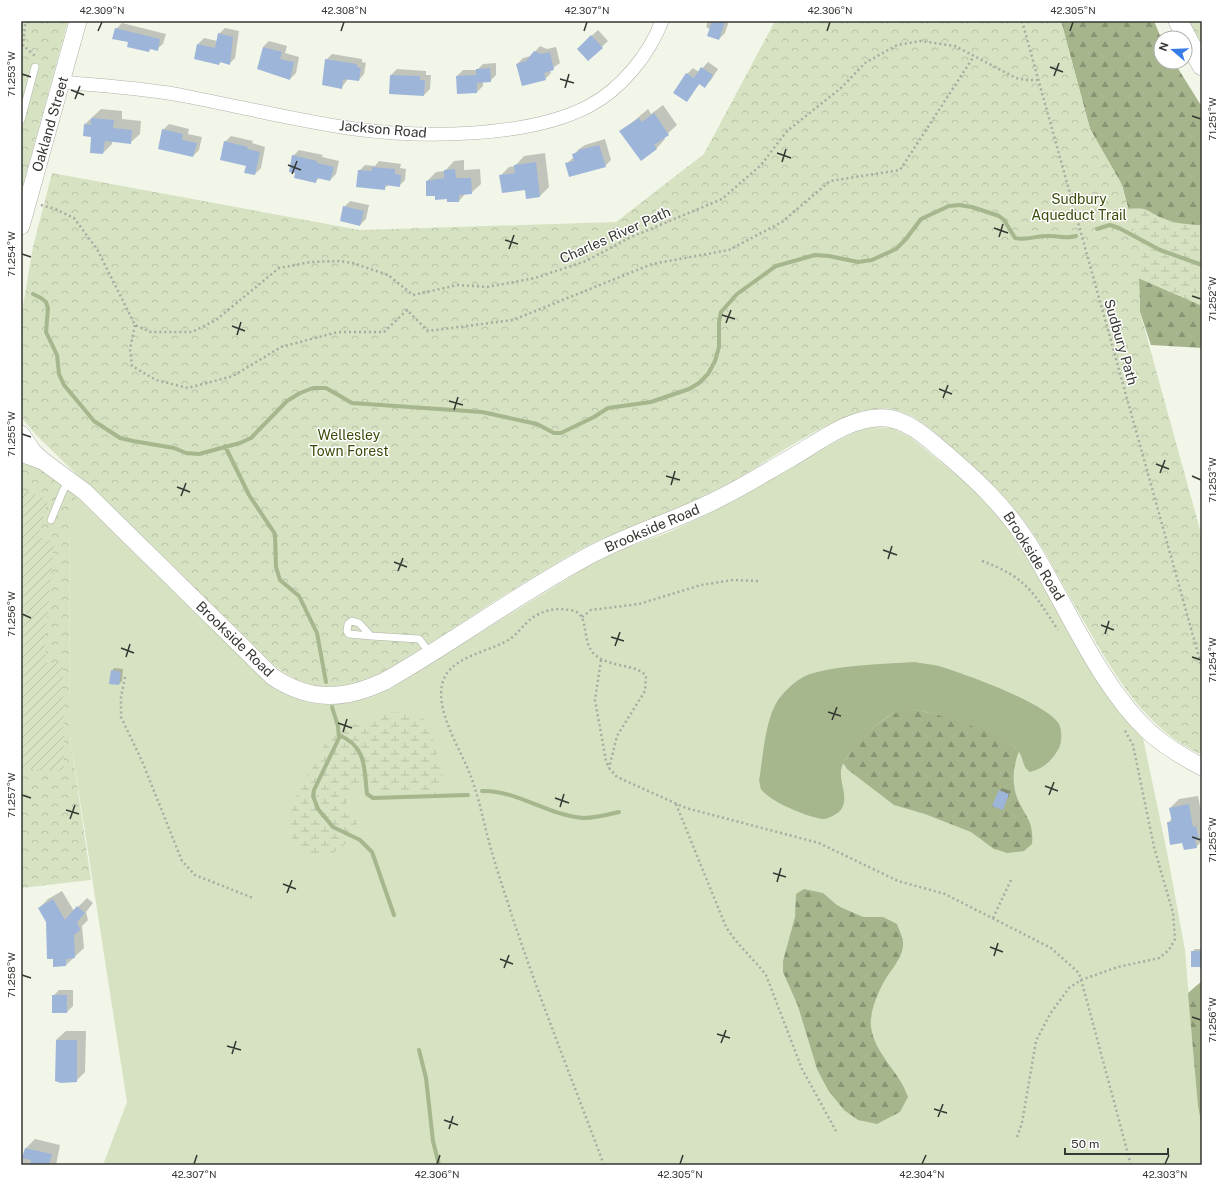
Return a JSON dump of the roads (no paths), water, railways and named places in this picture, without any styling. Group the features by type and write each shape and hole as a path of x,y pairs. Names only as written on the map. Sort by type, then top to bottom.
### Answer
{"main road":[{"path":"1178,21 1202,66"}],"street":[{"name":"Oakland Street","path":"21,226 78,21"},
{"name":"Jackson Road","path":"62,82 179,95 299,120 375,131 437,133 496,130 559,118 595,102 617,85 634,69 648,49 662,21"},
{"name":"Brookside Road","path":"21,434 33,452 70,480 95,502 264,669 289,687 316,695 334,696 351,694 385,681 584,558 622,540 708,504 843,428 865,420 887,418 901,422 922,434 976,479 997,501 1031,548 1095,659 1128,709 1157,738 1202,767"},
{"name":"Brookside Road","path":"21,453 43,461"}],"lane":[{"path":"21,120 35,67"},
{"path":"51,520 62,492 70,480"},
{"path":"371,636 416,638 421,640 431,653"}],"waterway":[{"path":"33,294 46,302 48,308 46,332 57,355 59,374 64,385 94,421 120,438 174,448 186,453 199,454 240,443 251,438 287,401 300,393 313,388 326,388 352,403 482,412 537,424 554,433 561,433 594,417 608,408 651,402 689,389 699,383 708,374 715,361 719,347 719,322 721,312 737,294 776,266 815,255 829,256 858,262 872,260 896,249 906,239 921,219 949,206 959,205 972,207 999,216 1004,220 1015,238 1019,239 1046,236 1076,236"},
{"path":"1097,229 1110,225 1119,228 1160,250 1202,265"},
{"path":"225,446 249,495 275,534 276,567 280,580 299,596 317,633 326,682"},
{"path":"332,707 338,726 339,738 314,790 313,796 318,809 333,827 360,840 372,852 394,915"},
{"path":"339,735 348,740 359,752 364,767 367,794 373,798 468,795"},
{"path":"482,791 507,794 557,812 583,818 619,812"},
{"path":"419,1050 426,1078 433,1141 439,1165"}],"park label":[{"name":"Sudbury Aqueduct Trail","path":"1079,208"},
{"name":"Wellesley Town Forest","path":"349,444"}]}
